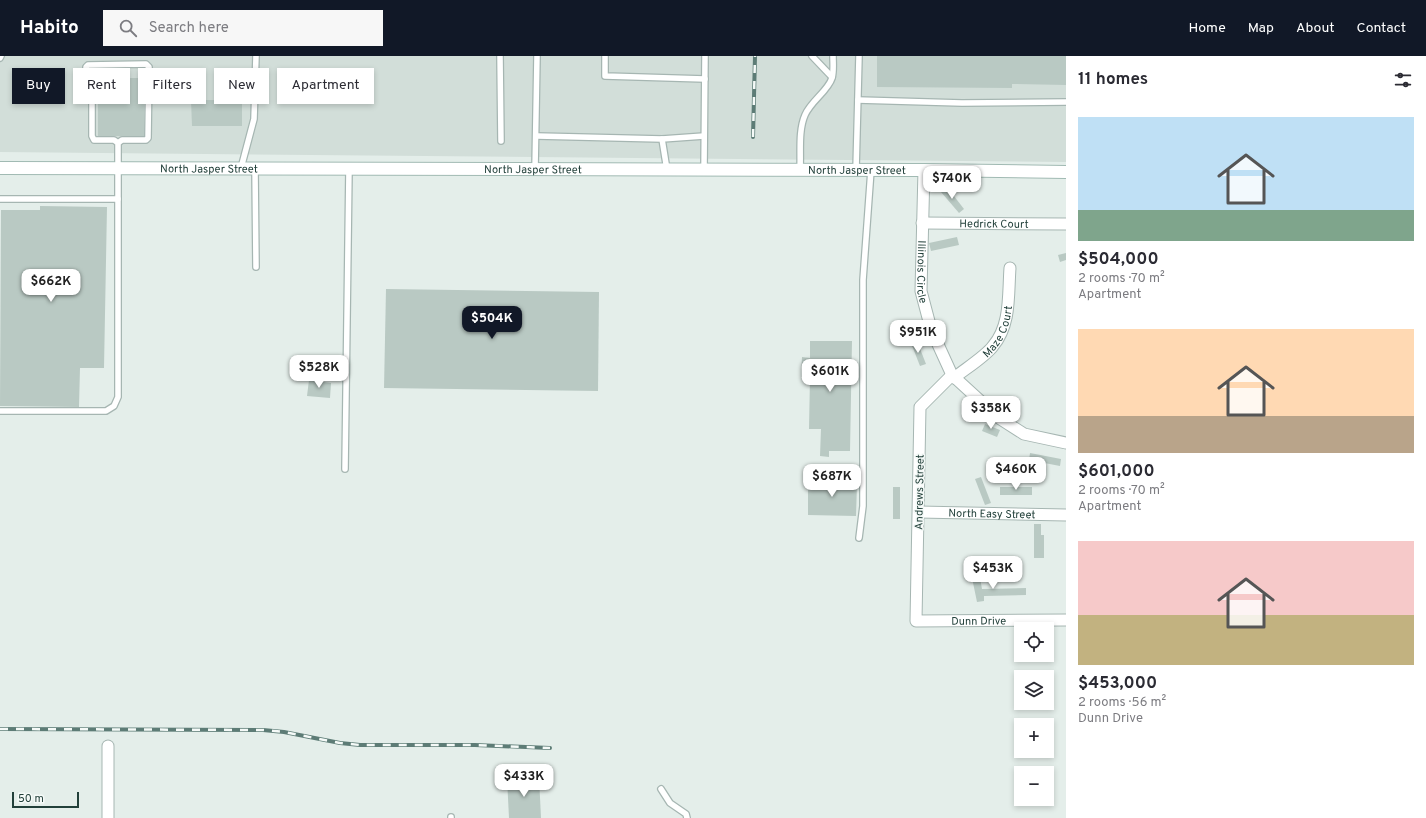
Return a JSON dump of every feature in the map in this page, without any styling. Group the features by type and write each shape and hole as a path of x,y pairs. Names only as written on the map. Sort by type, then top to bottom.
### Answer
{"street":[{"name":"North Jasper Street","path":"0,168 924,170 1066,172"},
{"name":"Illinois Circle","path":"924,170 921,291 931,329 953,376 999,418 1024,434 1066,443"},
{"name":"Hedrick Court","path":"922,223 1066,224"},
{"name":"Maze Court","path":"953,376 993,347 1004,330 1007,313 1010,268"},
{"name":"Andrews Street","path":"916,621 920,407 953,376"},
{"name":"North Easy Street","path":"919,512 1066,515"},
{"name":"Dunn Drive","path":"916,621 1066,620"},
{"path":"108,746 108,818"}],"lane":[{"path":"241,169 254,120 256,56"},
{"path":"500,56 501,141"},
{"path":"535,169 537,136 536,56"},
{"path":"605,56 605,76 705,79"},
{"path":"704,170 705,56"},
{"path":"812,56 832,78"},
{"path":"800,170 802,126 804,117 832,78 833,56"},
{"path":"856,170 859,56"},
{"path":"146,64 149,67 148,138 146,140 122,140 118,143 114,140 94,140 92,136 92,100 86,94 86,67 88,65 146,64"},
{"path":"858,100 1066,102"},
{"path":"537,136 662,139 704,136"},
{"path":"662,139 667,170"},
{"path":"0,411 106,411 114,406 118,397 118,143"},
{"path":"255,169 256,267"},
{"path":"345,468 349,169"},
{"path":"859,538 863,506 864,261 871,170"},
{"path":"0,199 118,199"},
{"path":"661,789 670,803 686,814 687,818"}],"shaded area":[{"path":"0,56 1066,56 1066,162 0,152"}],"building":[{"path":"877,56 1066,56 1066,85 1012,84 1012,88 877,87"},
{"path":"130,78 138,78 138,104 144,104 144,136 98,136 98,104 130,104"},
{"path":"206,100 214,100 214,104 242,104 242,126 192,126 191,104 206,104"},
{"path":"947,187 964,209 959,213 941,192"},
{"path":"40,206 107,207 104,368 80,368 79,407 0,406 1,210 40,210"},
{"path":"957,237 959,245 931,251 929,243"},
{"path":"1066,253 1066,260 1060,262 1058,255"},
{"path":"386,289 599,292 598,391 384,388"},
{"path":"810,341 852,341 850,451 829,451 829,457 820,456 821,429 809,429 810,377 801,377 802,357 810,358"},
{"path":"917,341 926,364 920,366 911,343"},
{"path":"309,380 331,383 330,398 307,396"},
{"path":"985,424 1000,430 997,437 982,431"},
{"path":"1030,453 1061,459 1060,466 1029,460"},
{"path":"981,477 991,503 985,505 975,479"},
{"path":"808,481 851,481 851,484 857,484 856,516 808,515"},
{"path":"893,487 900,487 900,519 893,519"},
{"path":"1000,487 1032,487 1032,495 1000,495"},
{"path":"1034,524 1041,524 1041,535 1044,535 1044,558 1034,558"},
{"path":"979,572 982,589 1026,588 1026,595 984,596 984,601 977,602 971,573"},
{"path":"539,777 541,818 509,818 507,778"}],"railway":[{"path":"753,137 755,56"},
{"path":"0,729 263,730 284,732 340,743 360,745 475,745 550,748"}]}
